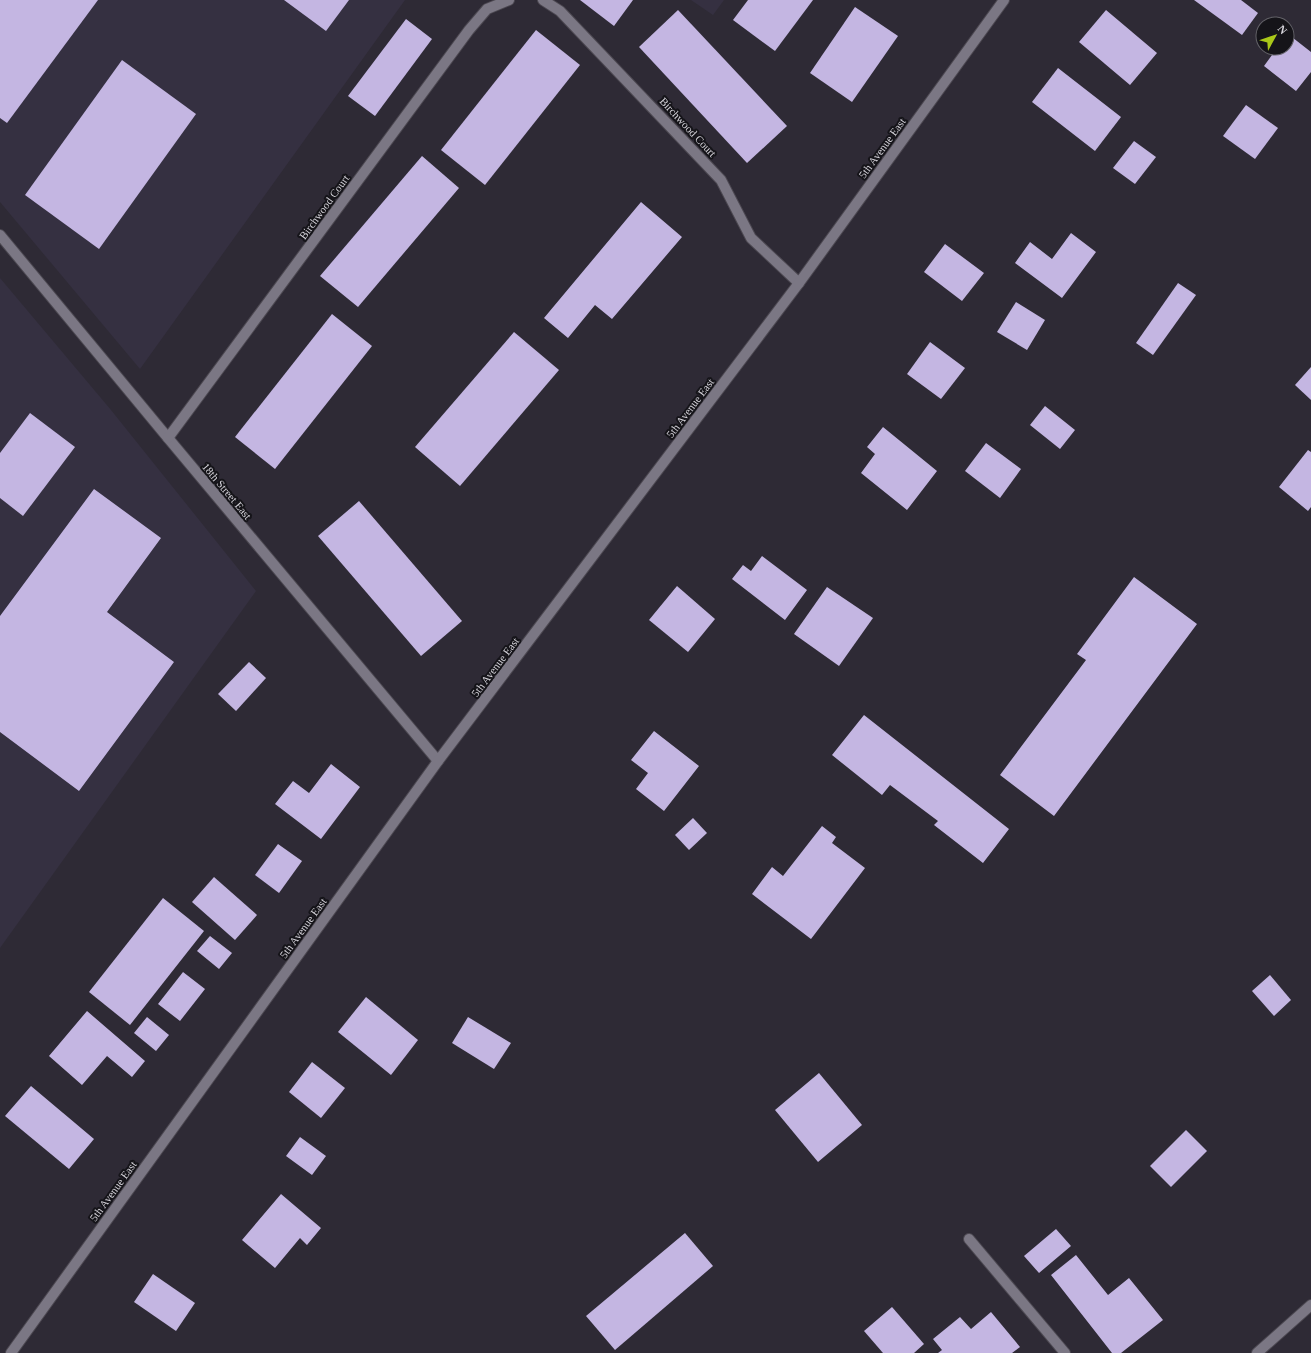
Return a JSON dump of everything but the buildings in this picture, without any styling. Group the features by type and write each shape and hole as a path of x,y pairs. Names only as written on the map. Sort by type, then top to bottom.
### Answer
{"street":[{"name":"Birchwood Court","path":"168,438 469,30 487,9 509,0"},
{"name":"Birchwood Court","path":"543,0 560,11 721,180 751,238 799,283"},
{"name":"5th Avenue East","path":"11,1353 438,761 799,283 1004,0"},
{"name":"18th Street East","path":"0,235 438,761"},
{"path":"969,1239 1065,1353"},
{"path":"1257,1353 1311,1305"}],"shaded area":[{"path":"0,0 405,0 140,369 0,202"},
{"path":"691,0 724,0 713,15"},
{"path":"0,278 111,410 256,591 0,948"}]}
